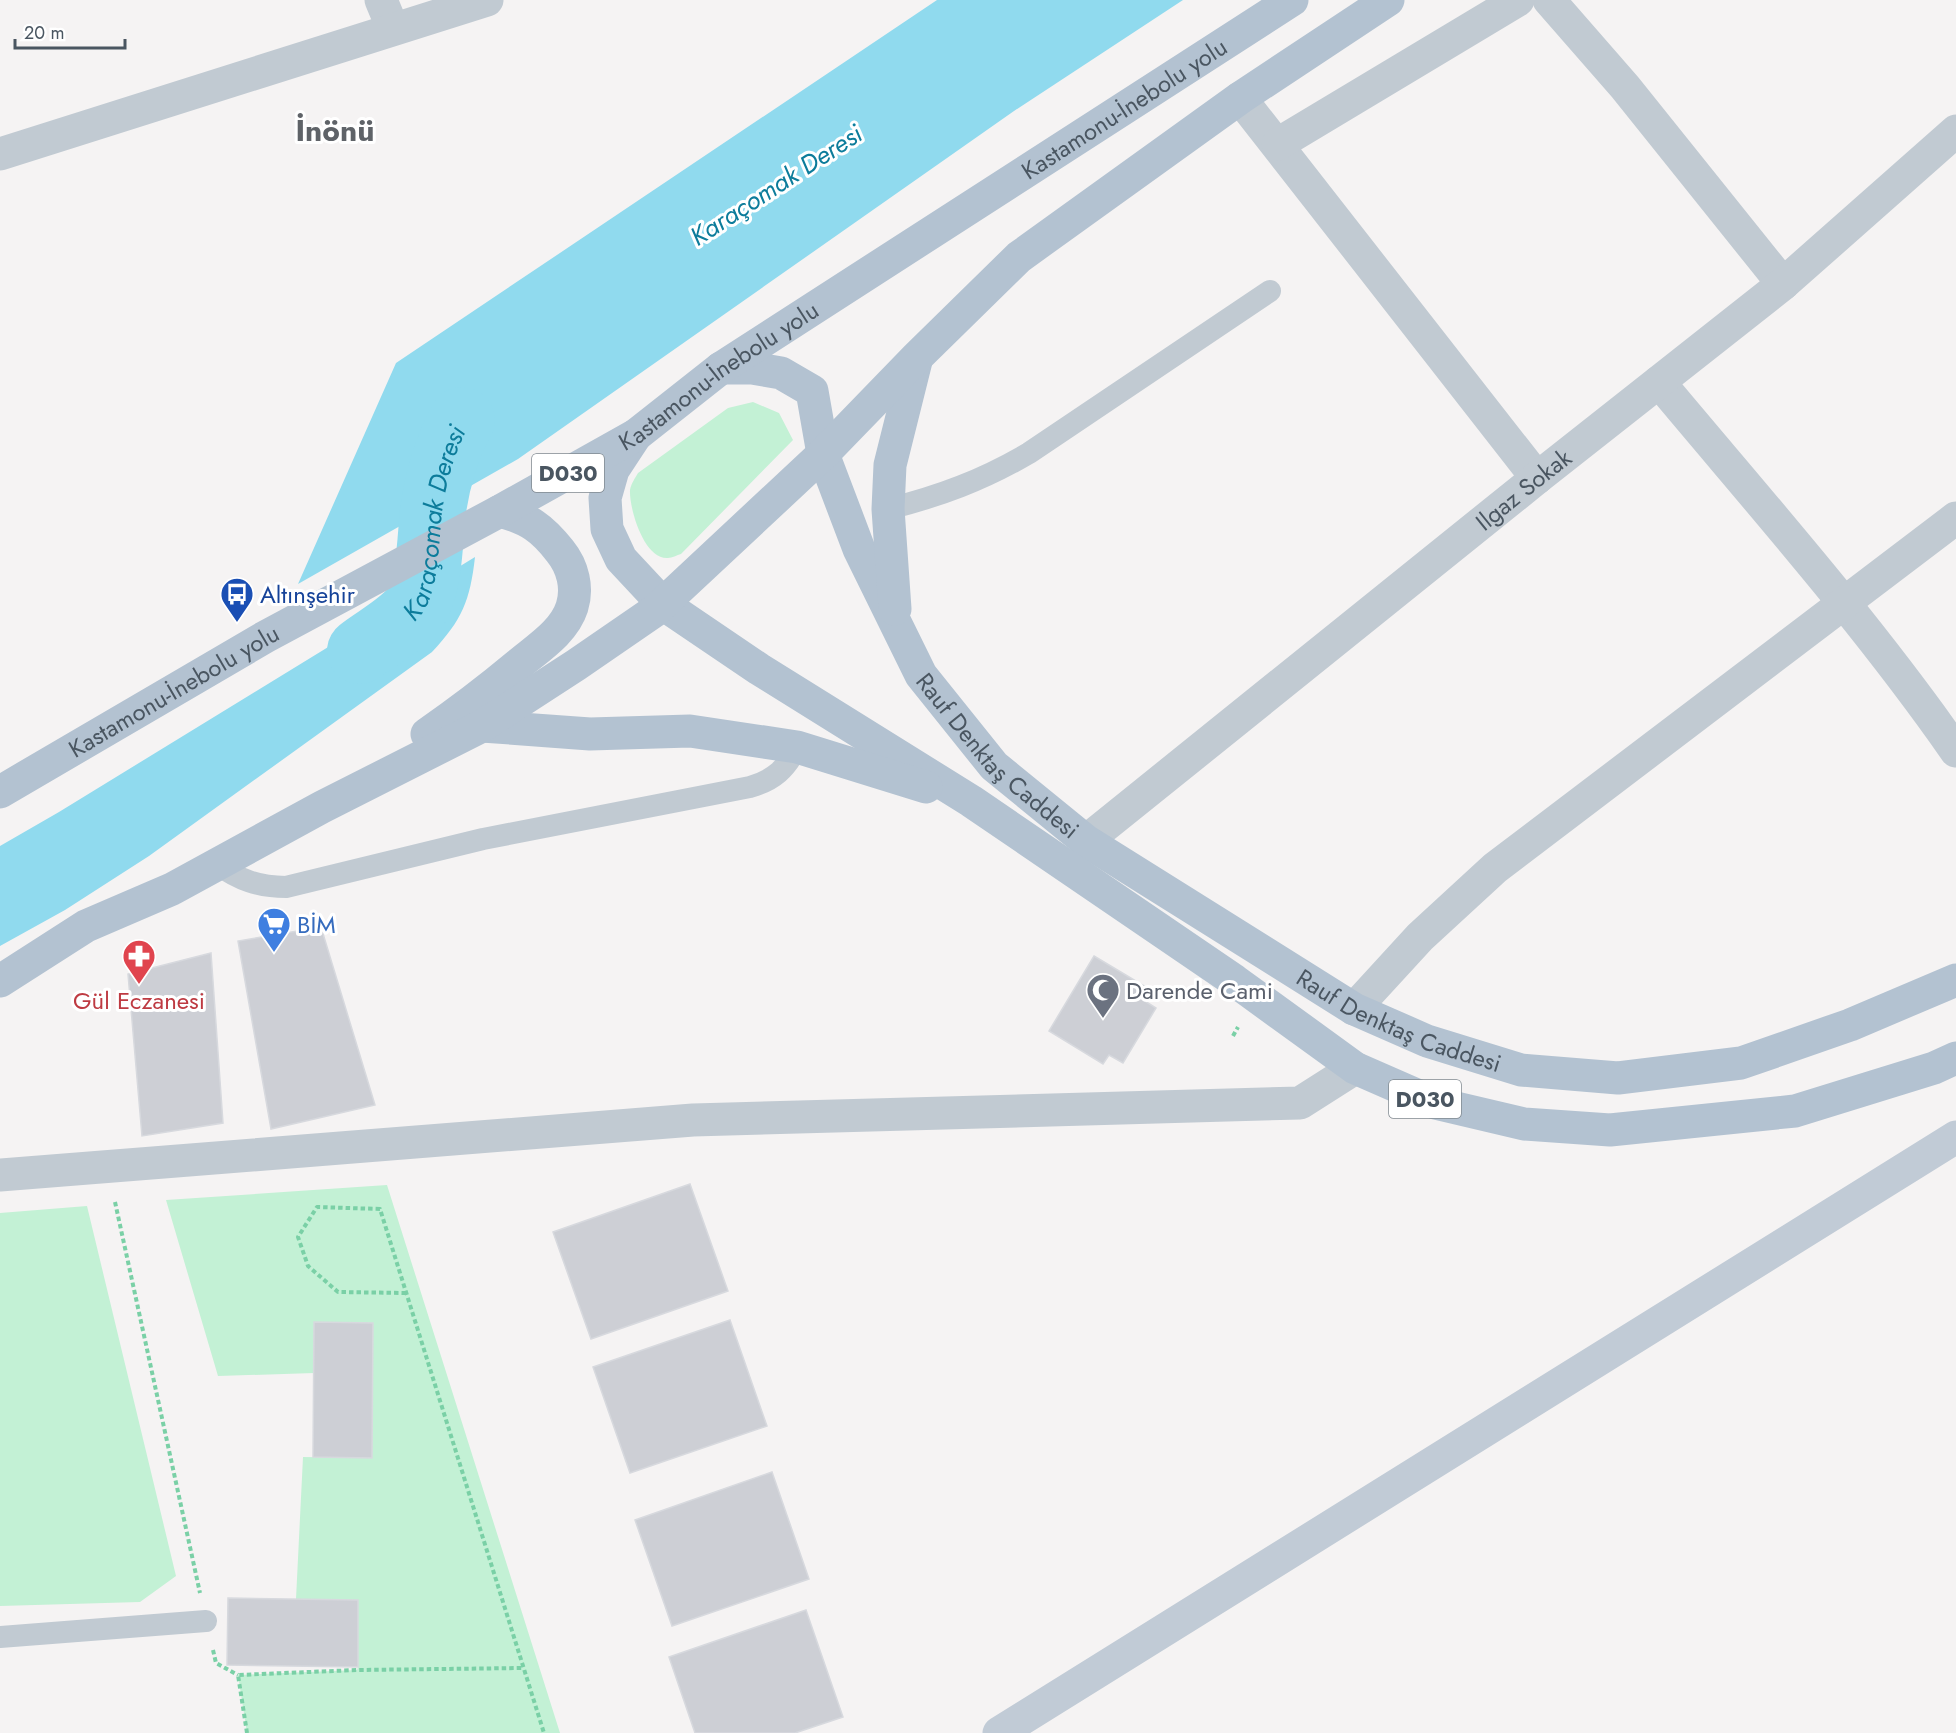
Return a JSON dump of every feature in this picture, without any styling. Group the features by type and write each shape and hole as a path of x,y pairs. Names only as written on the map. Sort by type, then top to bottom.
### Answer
{"main road":[{"name":"Kastamonu-İnebolu yolu","path":"0,792 265,637 636,435 721,368 1292,0"},
{"path":"0,981 86,926 172,889 322,807 482,726 576,665 663,604 823,454 1019,257 1240,98 1388,0"},
{"path":"895,623 888,509 890,465 917,357"},
{"name":"Rauf Denktaş Caddesi","path":"721,368 752,368 781,373 812,391 823,454 859,549 921,675 994,766 1086,841 1354,1009 1427,1041 1521,1070 1618,1078 1741,1063 1850,1025 1956,980"},
{"path":"636,435 613,470 605,498 607,529 621,559 663,604 759,669 971,801"},
{"path":"322,807 474,702 556,633 572,608 575,586 564,556 546,534 532,523 519,516 500,511"},
{"path":"482,726 590,734 690,731 797,747 971,801"},
{"name":"Rauf Denktaş Caddesi","path":"971,801 1235,981 1355,1068 1435,1104 1524,1124 1610,1131 1796,1111 1934,1068 1956,1058"}],"street":[{"path":"0,154 387,15 487,0"},
{"path":"1278,144 1518,0"},
{"path":"1550,0 1625,87 1783,284"},
{"path":"1240,98 1537,478"},
{"name":"Ilgaz Sokak","path":"1086,841 1537,478 1783,284 1956,131"},
{"path":"1659,382 1844,603 1921,701 1956,751"},
{"path":"1354,1009 1420,937 1496,868 1956,518"},
{"path":"0,1174 693,1120 1300,1102 1355,1068"},
{"path":"999,1733 1956,1137"}],"lane":[{"path":"888,509 932,498 973,483 1002,469 1270,291"},
{"path":"217,864 232,875 250,883 268,887 286,887 483,839 750,787 766,782 779,774 790,762 797,747"},
{"path":"0,1637 206,1621"}],"path":[{"path":"107,1166 216,1664 237,1676 357,1670 524,1668"},
{"path":"406,1293 338,1292 308,1266 298,1237 317,1207 380,1209 544,1733"},
{"path":"237,1676 246,1733"}],"green space":[{"path":"753,402 779,413 793,440 681,554 670,558 659,556 645,542 635,520 630,490 638,473 728,408"},
{"path":"387,1185 560,1733 247,1733 238,1675 357,1670 358,1667 296,1599 303,1457 371,1458 373,1323 314,1323 314,1373 218,1376 166,1200"},
{"path":"87,1206 176,1576 140,1602 0,1606 0,1213"}],"water":[{"path":"937,0 1183,0 1014,111 518,459 298,584 396,363"},
{"path":"475,557 463,609 451,630 432,652 149,856 65,910 0,946 0,846"}],"building":[{"path":"321,927 375,1105 271,1129 238,941"},
{"path":"211,953 223,1123 142,1136 128,974"},
{"name":"Darende Cami","path":"1094,956 1146,987 1140,998 1156,1008 1123,1063 1109,1055 1103,1064 1049,1031"},
{"path":"690,1184 728,1291 591,1339 553,1232"},
{"path":"730,1320 767,1426 630,1473 593,1367"},
{"path":"314,1322 373,1323 372,1458 313,1457"},
{"path":"772,1472 809,1579 672,1626 635,1520"},
{"path":"228,1598 358,1600 358,1667 227,1665"},
{"path":"806,1610 843,1717 795,1733 695,1733 669,1657"}],"waterway":[{"name":"Karaçomak Deresi","path":"360,651 412,612 421,596 427,572 437,488 447,452 462,420"}],"place":[{"name":"Altınşehir","path":"237,623"},
{"name":"BİM","path":"274,953"},
{"name":"Gül Eczanesi","path":"139,985"},
{"name":"Darende Cami","path":"1103,1019"}],"district":[{"name":"İnönü","path":"335,130"}]}
